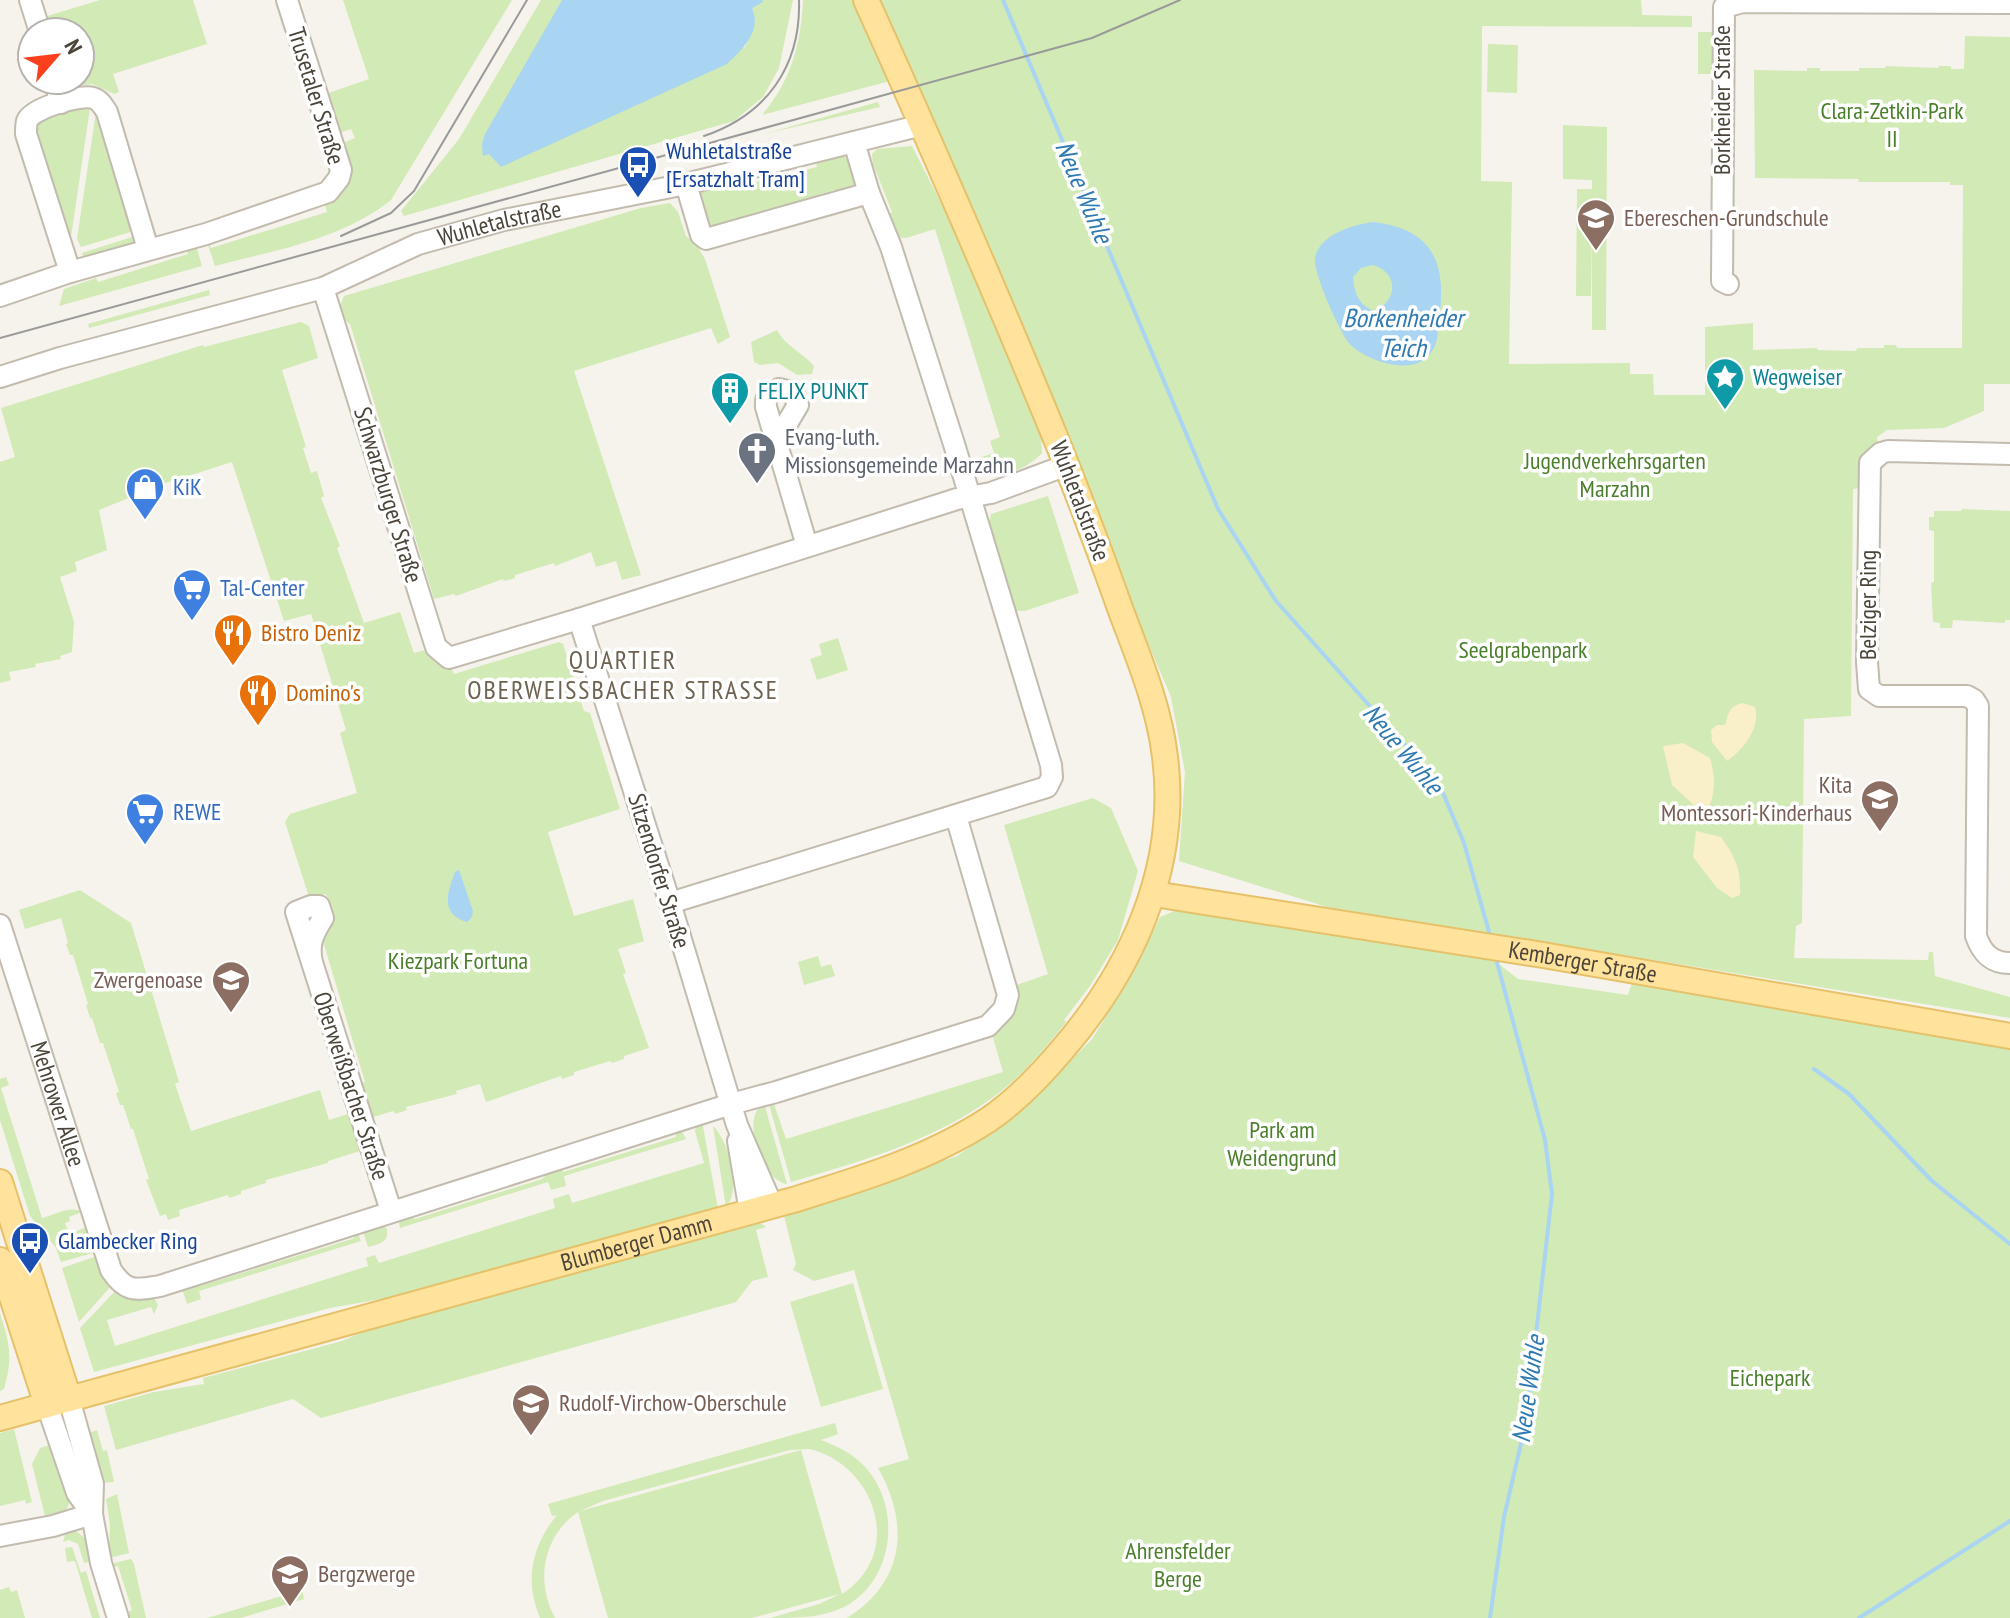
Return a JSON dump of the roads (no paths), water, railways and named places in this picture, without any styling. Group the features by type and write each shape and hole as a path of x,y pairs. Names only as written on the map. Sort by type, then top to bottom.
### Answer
{"main road":[{"name":"Wuhletalstraße","path":"866,0 992,282 1067,465 1146,677 1166,760 1167,804 1162,863 1154,894"},
{"name":"Kemberger Straße","path":"1154,894 1532,953 2010,1036"},
{"name":"Blumberger Damm","path":"0,1418 761,1208 903,1164 939,1148 990,1119 1035,1082 1084,1024 1121,967 1154,894"},
{"path":"0,1182 58,1402"},
{"path":"0,1260 58,1402"}],"street":[{"name":"Trusetaler Straße","path":"0,296 328,192 341,170 287,0"},
{"name":"Borkheider Straße","path":"1728,284 1722,281 1724,7 1743,2 2010,3"},
{"path":"59,96 61,103"},
{"path":"70,272 26,134 27,120 35,112 61,103 89,97 97,99 107,112 148,249"},
{"name":"Wuhletalstraße","path":"323,288 418,244 504,220 686,184 922,125"},
{"path":"670,903 1047,787 1052,772 970,498 891,247 869,193 854,142"},
{"path":"686,184 701,235 706,239 869,193"},
{"path":"0,377 323,288"},
{"name":"Schwarzburger Straße","path":"323,288 436,647 449,658 957,499 1019,484 1067,465"},
{"path":"776,442 807,546"},
{"name":"Belziger Ring","path":"2010,454 1881,453 1870,463 1868,470 1867,571 1868,682 1873,694 1967,696 1978,706 1976,936 1989,959 2010,963"},
{"name":"Sitzendorfer Straße","path":"579,619 670,903 761,1208"},
{"path":"391,1211 988,1026 1004,1009 1008,995 956,816"},
{"name":"Mehrower Allee","path":"0,925 105,1252 119,1282 134,1291 160,1286 391,1211"},
{"name":"Oberweißbacher Straße","path":"312,962 391,1211"},
{"path":"58,1402 77,1493 92,1514 101,1563 118,1618"},
{"path":"0,1536 53,1526 92,1514"}],"water":[{"path":"562,0 763,2 752,8 753,32 727,64 501,167 489,154 483,156 485,134"},
{"name":"Borkenheider Teich","path":"1365,223 1394,226 1410,232 1423,241 1438,266 1441,300 1437,338 1430,354 1412,365 1389,364 1356,350 1345,337 1318,276 1315,259 1322,244 1337,233","holes":["1372,265 1381,269 1391,280 1392,286 1388,300 1375,311 1358,298 1353,277 1361,268"]},
{"path":"459,870 473,911 467,922 449,908 448,894 455,872"}],"waterway":[{"name":"Neue Wuhle","path":"1003,0 1218,509 1276,601 1409,750 1443,793 1464,843 1491,939"},
{"name":"Neue Wuhle","path":"1490,1618 1504,1517 1526,1422 1552,1194 1545,1140 1495,955"},
{"path":"1814,1069 1849,1094 1932,1181 2010,1244"},
{"path":"1859,1618 2010,1521"}],"tram line":[{"path":"341,236 391,213 414,191 527,0"},
{"path":"704,136 745,115 776,85 794,47 799,0"},
{"path":"0,338 1092,38 1180,0"}],"place":[{"name":"Wuhletalstraße [Ersatzhalt Tram]","path":"638,199"},
{"name":"Ebereschen-Grundschule","path":"1596,252"},
{"name":"Wegweiser","path":"1725,411"},
{"name":"FELIX PUNKT","path":"730,425"},
{"name":"Evang-luth. Missionsgemeinde Marzahn","path":"757,485"},
{"name":"KiK","path":"145,521"},
{"name":"Tal-Center","path":"192,622"},
{"name":"Bistro Deniz","path":"233,667"},
{"name":"Domino's","path":"258,727"},
{"name":"Kita Montessori-Kinderhaus","path":"1880,833"},
{"name":"REWE","path":"145,846"},
{"name":"Zwergenoase","path":"231,1014"},
{"name":"Glambecker Ring","path":"30,1275"},
{"name":"Rudolf-Virchow-Oberschule","path":"531,1437"},
{"name":"Bergzwerge","path":"290,1608"}],"district":[{"name":"QUARTIER OBERWEISSBACHER STRASSE","path":"623,675"}],"park label":[{"name":"Clara-Zetkin-Park II","path":"1892,125"},
{"name":"Jugendverkehrsgarten Marzahn","path":"1615,475"},
{"name":"Seelgrabenpark","path":"1523,650"},
{"name":"Kiezpark Fortuna","path":"458,961"},
{"name":"Park am Weidengrund","path":"1282,1144"},
{"name":"Eichepark","path":"1770,1378"},
{"name":"Ahrensfelder Berge","path":"1178,1565"}]}
